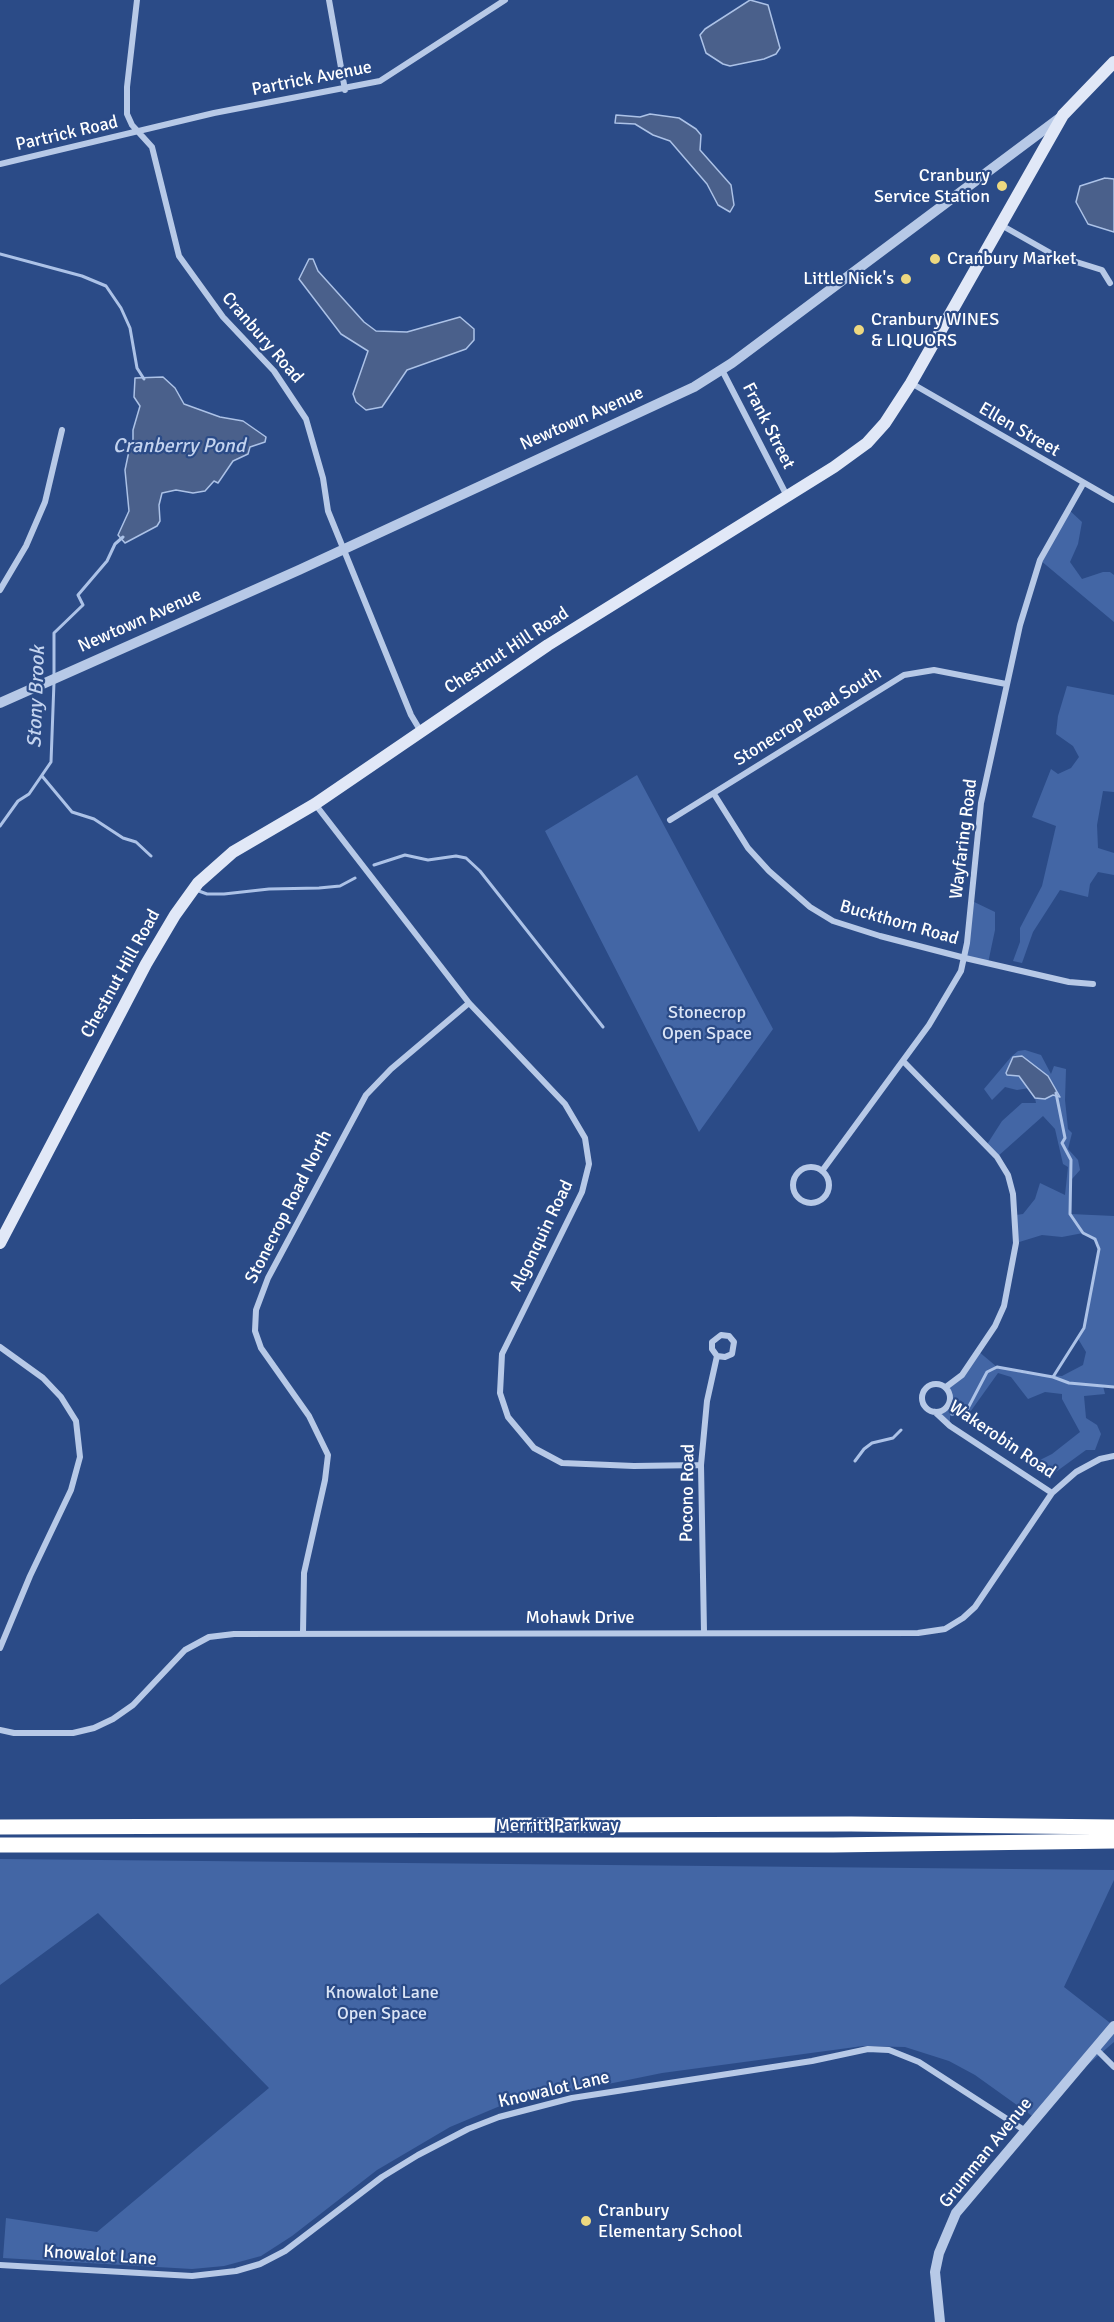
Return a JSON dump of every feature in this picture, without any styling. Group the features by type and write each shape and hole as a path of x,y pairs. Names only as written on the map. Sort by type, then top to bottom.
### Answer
{"highway":[{"name":"Merritt Parkway","path":"0,1827 850,1824 1114,1827"},
{"name":"Merritt Parkway","path":"0,1845 833,1845 1114,1841"}],"main road":[{"name":"Newtown Avenue","path":"1064,115 1114,62"},
{"name":"Chestnut Hill Road","path":"0,1243 97,1054 160,938 203,878 233,852 315,804 420,730 568,632 787,497 867,443 885,423 911,383 1064,115"}],"street":[{"name":"Cranbury Road","path":"137,0 127,101 129,120 152,147 176,248 182,263 223,318 274,370 306,419 323,478 328,511 411,715 420,730"},
{"path":"329,0 345,90"},
{"name":"Partrick Avenue","path":"140,132 214,113 345,90 388,77 505,0"},
{"name":"Newtown Avenue","path":"1,699 72,671 680,395 722,370 1064,115"},
{"name":"Partrick Road","path":"0,164 140,132"},
{"path":"1001,225 1054,255 1102,270 1110,283"},
{"name":"Frank Street","path":"722,370 787,497"},
{"name":"Ellen Street","path":"911,383 1114,500"},
{"path":"0,590 26,546 45,502 62,430"},
{"name":"Wayfaring Road","path":"822,1171 941,1008 965,958 978,822 1006,684 1032,581 1053,534 1083,484"},
{"name":"Stonecrop Road South","path":"670,820 904,675 934,670 1006,684"},
{"name":"Buckthorn Road","path":"714,794 743,840 764,866 781,884 821,915 870,933 965,958 1069,982 1093,984"},
{"name":"Algonquin Road","path":"315,804 469,1003 565,1104 580,1126 588,1151 588,1172 582,1192 502,1354 500,1393 508,1417 534,1448 562,1463 634,1466 701,1465"},
{"name":"Stonecrop Road North","path":"303,1633 304,1573 328,1465 328,1455 309,1416 261,1348 255,1331 256,1310 268,1278 366,1095 391,1069 469,1003"},
{"name":"Wakerobin Road","path":"903,1061 997,1156 1008,1175 1013,1194 1016,1243 1004,1306 995,1326 962,1375 946,1387"},
{"path":"808,1168 822,1171 829,1187 823,1199 811,1203 799,1198 793,1186 797,1174 808,1168"},
{"path":"0,1347 54,1388 76,1421 80,1446 79,1466 71,1490 30,1576 0,1648"},
{"name":"Pocono Road","path":"704,1632 701,1465 707,1401 717,1356"},
{"name":"Wakerobin Road","path":"935,1412 948,1406 951,1396 946,1387 932,1384 922,1394 923,1404 950,1426 1052,1492"},
{"name":"Mohawk Drive","path":"0,1730 14,1733 73,1733 94,1728 114,1719 133,1705 185,1650 209,1638 234,1634 918,1632 945,1629 975,1607 1052,1492 1076,1472 1100,1459 1114,1456"},
{"name":"Grumman Avenue","path":"940,2322 935,2272 946,2234 964,2201 1114,2026"},
{"path":"1095,2048 1114,2067"},
{"name":"Knowalot Lane","path":"0,2265 183,2276 236,2271 260,2264 285,2251 382,2177 418,2155 468,2129 499,2117 572,2098 801,2063 868,2049 889,2050 919,2062 1024,2130"}],"green space":[{"path":"1068,509 1082,522 1078,544 1070,562 1082,579 1103,572 1110,572 1114,575 1114,622 1040,560"},
{"path":"1067,686 1114,695 1114,792 1103,791 1097,825 1098,848 1114,853 1114,875 1098,872 1090,884 1088,897 1060,890 1033,932 1022,963 1013,961 1020,942 1020,928 1042,886 1056,826 1032,817 1051,769 1058,774 1071,768 1079,757 1073,746 1056,734 1058,716"},
{"name":"Stonecrop Open Space","path":"637,775 773,1029 699,1132 545,831"},
{"path":"970,900 995,912 995,930 988,963 965,958"},
{"path":"1025,1050 1041,1055 1051,1074 1054,1066 1066,1069 1065,1100 1068,1129 1072,1133 1068,1149 1078,1160 1080,1170 1072,1179 1070,1214 1114,1216 1114,1387 1103,1386 1105,1394 1084,1396 1086,1418 1097,1425 1101,1434 1095,1450 1086,1450 1053,1474 1045,1476 1036,1462 1052,1454 1080,1432 1062,1399 1062,1394 1045,1392 1028,1399 1011,1377 998,1373 968,1415 950,1416 950,1426 935,1412 948,1406 951,1396 946,1387 955,1382 978,1351 997,1367 1027,1374 1062,1376 1083,1365 1086,1352 1077,1337 1084,1328 1099,1244 1083,1233 1062,1237 1042,1235 1016,1243 1016,1215 1023,1214 1035,1199 1040,1183 1065,1195 1068,1167 1063,1164 1055,1129 1043,1116 997,1157 986,1146 1002,1121 1022,1103 1036,1103 1034,1093 1029,1088 1017,1090 1005,1087 992,1100 984,1089 1011,1057 1018,1051"},
{"name":"Knowalot Lane Open Space","path":"0,1859 1114,1870 1114,1880 1064,1987 1114,2026 1114,2042 1077,2074 1035,2118 975,2075 949,2061 905,2047 863,2046 662,2073 500,2106 450,2127 377,2170 292,2236 261,2256 224,2266 192,2269 3,2258 6,2218 97,2232 269,2088 98,1913 0,1985"}],"water":[{"path":"750,0 768,5 780,48 776,54 764,59 730,66 723,64 706,53 700,35 705,29"},
{"path":"650,114 679,118 701,135 700,150 731,185 734,205 730,212 718,205 707,184 670,141 653,135 635,124 615,123 616,115 640,117"},
{"path":"1105,178 1114,179 1114,232 1088,224 1076,202 1080,186"},
{"path":"309,259 313,259 318,271 364,322 376,331 407,332 460,317 474,329 474,340 466,349 407,370 382,407 366,410 356,402 353,394 368,351 341,334 299,279"},
{"name":"Cranberry Pond","path":"163,377 175,388 184,404 220,417 243,421 266,437 265,442 250,447 248,454 233,461 218,483 214,481 205,491 193,493 176,490 162,493 159,505 160,521 157,526 125,543 118,535 129,511 125,470 129,451 133,448 133,430 140,406 134,397 135,378"},
{"path":"1022,1056 1048,1076 1060,1097 1053,1095 1045,1099 1035,1098 1019,1076 1007,1075 1013,1057"}],"waterway":[{"name":"Stony Brook","path":"0,254 82,276 106,286 121,308 130,328 137,368 144,379"},
{"name":"Stony Brook","path":"54,675 54,633 83,605 78,595 107,561 115,544 123,537"},
{"name":"Stony Brook","path":"0,826 18,801 29,794 51,762 54,682"},
{"path":"42,776 72,812 94,819 123,838 136,842 151,856"},
{"path":"374,865 405,855 428,860 456,856 466,858 480,871 603,1027"},
{"path":"196,890 207,894 224,894 269,889 319,888 340,886 355,878"},
{"path":"952,1414 967,1410 987,1372 997,1367 1053,1377 1084,1328 1099,1249 1095,1239 1083,1233 1070,1214 1071,1160 1062,1143 1065,1138 1056,1093"},
{"path":"1053,1377 1069,1383 1114,1387"},
{"path":"855,1461 872,1443 893,1438 901,1430"}],"place":[{"name":"Cranbury Service Station","path":"1002,186"},
{"name":"Cranbury Market","path":"935,259"},
{"name":"Little Nick's","path":"906,279"},
{"name":"Cranbury WINES & LIQUORS","path":"859,330"},
{"name":"Cranbury Elementary School","path":"586,2221"}]}
